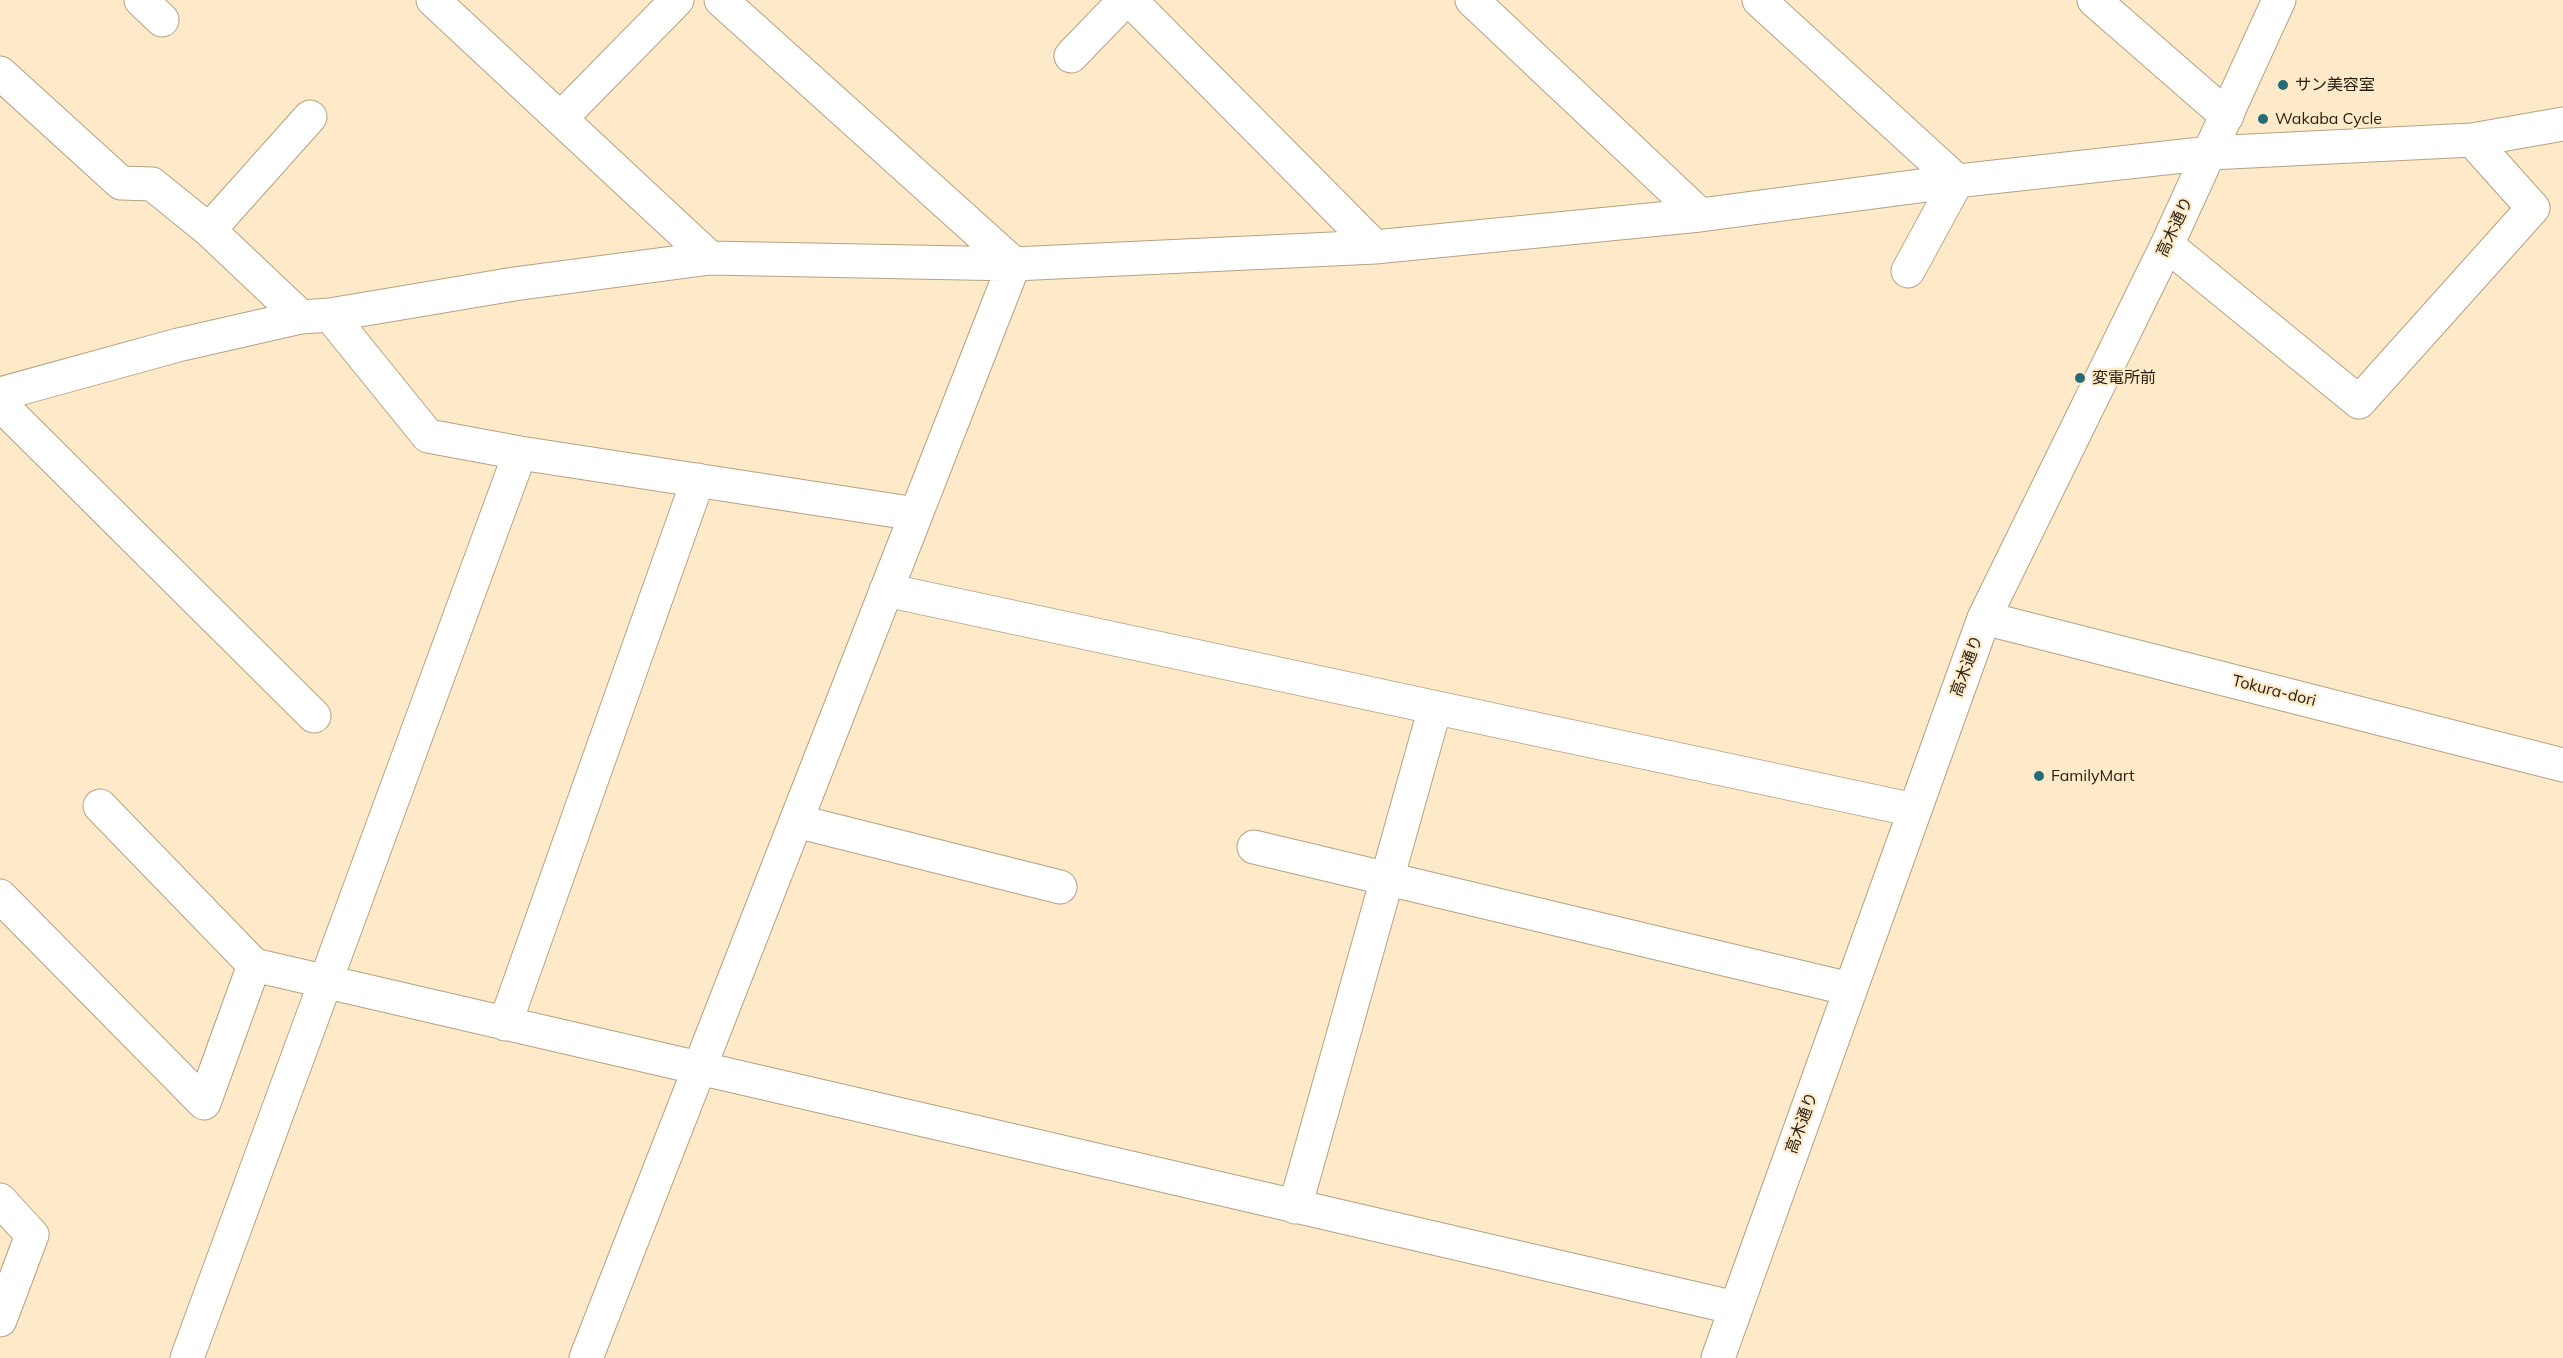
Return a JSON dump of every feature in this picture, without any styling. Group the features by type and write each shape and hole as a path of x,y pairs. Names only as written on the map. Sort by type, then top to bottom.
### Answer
{"street":[{"path":"433,0 710,258"},
{"path":"561,118 677,0"},
{"path":"722,0 1014,264"},
{"path":"1071,56 1125,0"},
{"path":"1130,0 1375,247"},
{"path":"1472,0 1700,215"},
{"path":"1759,0 1957,181"},
{"path":"2094,0 2227,116"},
{"name":"高木通り","path":"1718,1358 1984,618 2168,245 2279,0"},
{"path":"0,73 121,183 152,184 316,316 428,436 520,453 916,514"},
{"path":"209,230 310,117"},
{"path":"0,394 178,345 316,316 514,284 710,258 1014,264 1375,247 1700,215 1957,181 2210,153 2472,140 2563,124"},
{"path":"2168,245 2359,402 2533,207 2472,140"},
{"path":"1908,271 1957,181"},
{"path":"586,1358 1014,264"},
{"path":"0,404 314,716"},
{"path":"187,1358 520,453"},
{"path":"505,1024 698,480"},
{"path":"886,590 1914,810"},
{"name":"Tokura-dori","path":"1984,618 2563,765"},
{"path":"1295,1207 1435,708"},
{"path":"100,806 254,965 1736,1308"},
{"path":"796,820 1060,887"},
{"path":"1254,847 1850,989"},
{"path":"0,896 204,1103 254,965"},
{"path":"0,1200 32,1235 0,1320"}],"place":[{"name":"サン美容室","path":"2283,85"},
{"name":"Wakaba Cycle","path":"2263,119"},
{"name":"変電所前","path":"2080,378"},
{"name":"FamilyMart","path":"2039,776"}]}
